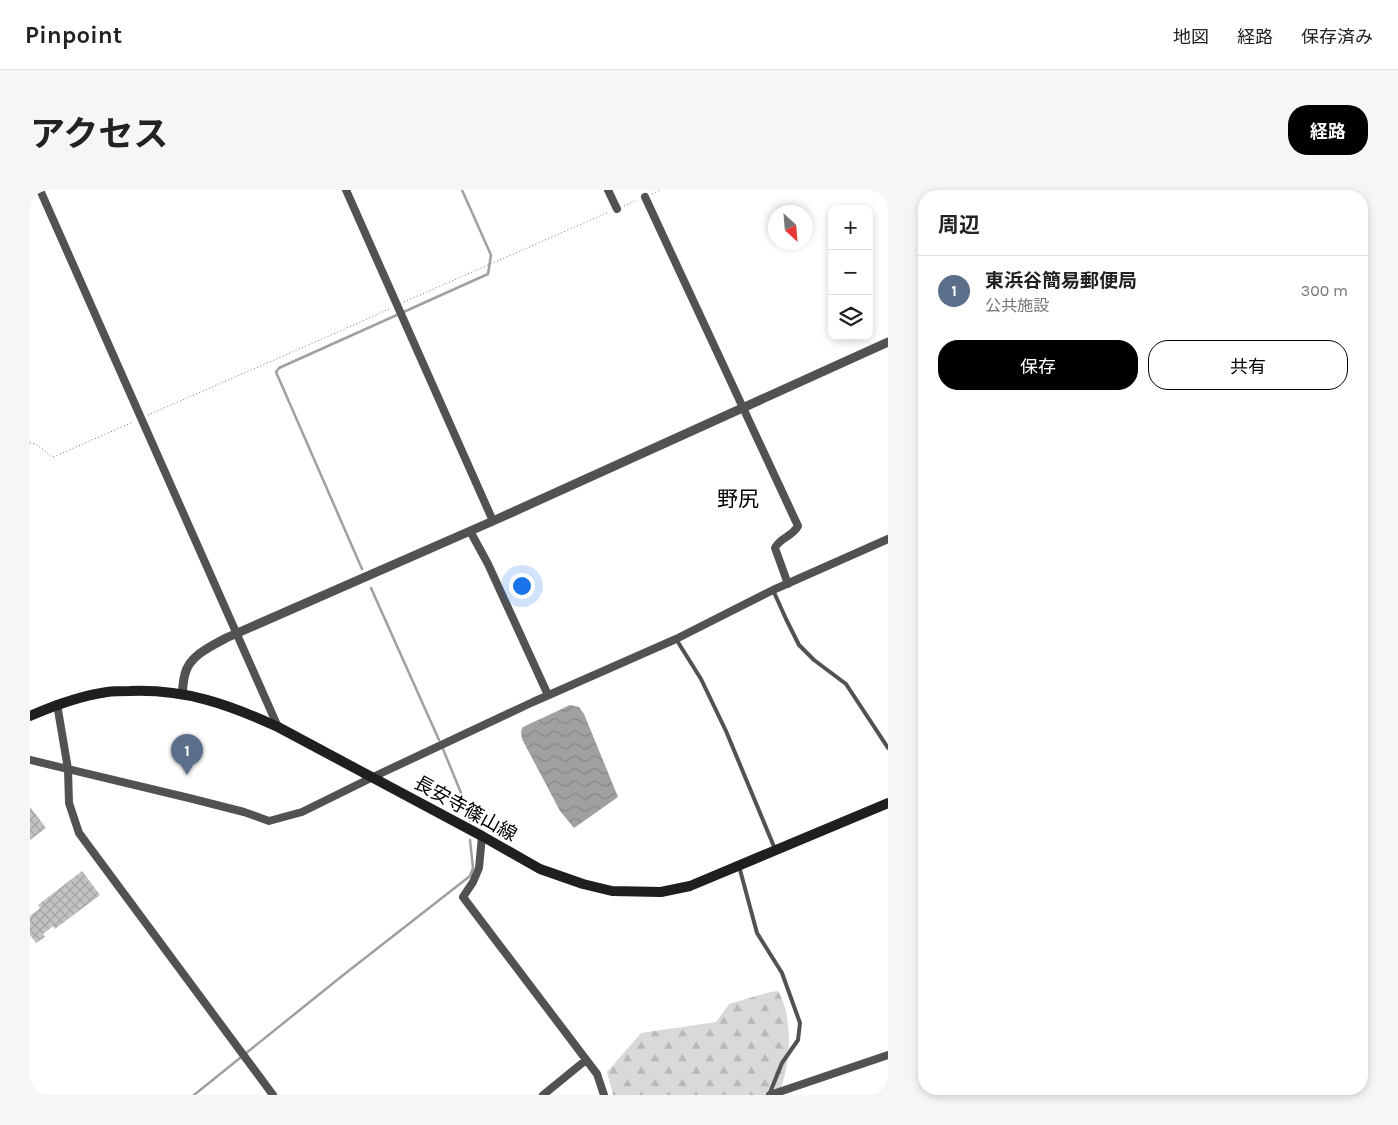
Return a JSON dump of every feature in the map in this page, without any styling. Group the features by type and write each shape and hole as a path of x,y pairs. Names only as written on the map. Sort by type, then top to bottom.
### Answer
{"main road":[{"name":"長安寺篠山線","path":"30,716 56,704 108,691 154,690 214,701 278,727 540,869 583,884 612,891 661,892 690,886 888,803"}],"street":[{"path":"40,190 278,727"},
{"path":"346,190 493,521"},
{"path":"608,190 617,209"},
{"path":"645,197 798,526 795,531 777,544 775,548 788,584"},
{"path":"182,694 185,672 191,661 206,649 236,634 493,521 888,342"},
{"path":"470,531 488,564 548,695"},
{"path":"30,760 217,805 269,821 302,812 548,695 676,639 773,590 888,539"},
{"path":"56,704 68,769 69,803 79,833 273,1095"},
{"path":"482,836 479,868 463,897 598,1074 604,1095"},
{"path":"769,1095 888,1055"},
{"path":"543,1095 586,1060"}],"lane":[{"path":"773,590 799,644 814,660 846,684 888,748"},
{"path":"676,639 701,679 726,730 776,850"},
{"path":"739,866 757,933 782,973 800,1023 798,1040 782,1063 769,1095"}],"path":[{"path":"30,443 36,444 52,457 58,455 660,190"}],"green space":[{"path":"778,991 787,1015 789,1043 786,1071 778,1095 613,1095 607,1072 641,1033 716,1022 729,1004"}],"water":[{"path":"570,705 579,707 584,714 618,797 574,828 560,811 522,739 521,731 523,727"}],"building":[{"path":"30,807 46,828 30,840"},
{"path":"82,871 100,895 55,929 53,926 43,934 45,937 36,943 30,935 30,916 40,908 38,905"}],"waterway":[{"path":"362,569 276,372 279,368 488,274 491,255 462,190"},
{"path":"371,588 439,740"},
{"path":"443,749 468,810 470,821"},
{"path":"194,1095 470,876 473,868 470,840"}],"place":[{"name":"東浜谷簡易郵便局","path":"187,775"}],"district":[{"name":"野尻","path":"738,499"}]}
